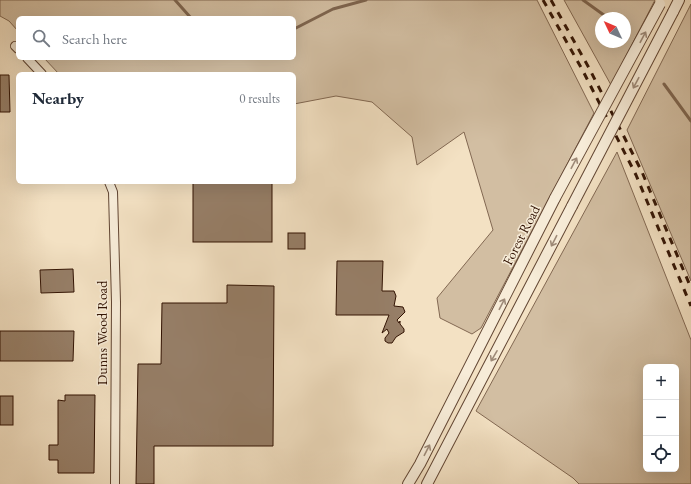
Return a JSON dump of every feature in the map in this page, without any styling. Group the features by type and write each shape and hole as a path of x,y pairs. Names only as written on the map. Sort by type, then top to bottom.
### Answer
{"street":[{"path":"427,484 487,368 511,327 679,0"},
{"name":"Forest Road","path":"408,484 424,457 555,198 661,2"},
{"path":"29,60 40,72"},
{"name":"Dunns Wood Road","path":"110,184 115,258 115,484"}],"shaded area":[{"path":"0,0 537,0 594,113 481,328 472,334 440,318 437,298 493,230 464,132 417,165 412,137 372,102 336,96 296,104 296,72 57,72 46,60 296,60 296,16 16,16 16,29 9,21 0,16"},
{"path":"564,0 655,0 631,46 631,12 595,12 595,48 630,48 611,85"},
{"path":"691,4 691,281 627,130"},
{"path":"617,152 691,340 691,484 579,484 573,478 476,411"}],"building":[{"path":"0,75 9,75 10,112 0,112"},
{"path":"193,184 272,184 272,242 193,242"},
{"path":"288,233 305,233 305,249 288,249"},
{"path":"337,261 383,261 382,291 394,291 396,296 394,306 403,307 405,312 397,320 399,323 400,321 404,332 396,337 392,343 385,341 385,338 389,333 387,329 382,333 389,315 336,315"},
{"path":"73,269 74,292 41,293 40,270"},
{"path":"227,285 274,286 273,446 154,446 154,484 136,484 138,364 161,364 162,303 227,303"},
{"path":"0,331 74,331 73,361 0,361"},
{"path":"65,395 95,395 94,473 58,473 58,460 49,460 49,445 58,445 58,400 65,401"},
{"path":"0,396 13,396 13,425 0,425"}],"waterway":[{"path":"175,0 189,16"},
{"path":"296,28 333,9 366,0"},
{"path":"583,0 600,12"},
{"path":"664,84 691,121"}],"railway":[{"path":"543,0 583,71 636,175 691,306"},
{"path":"551,0 589,68 642,172 691,288"}]}
